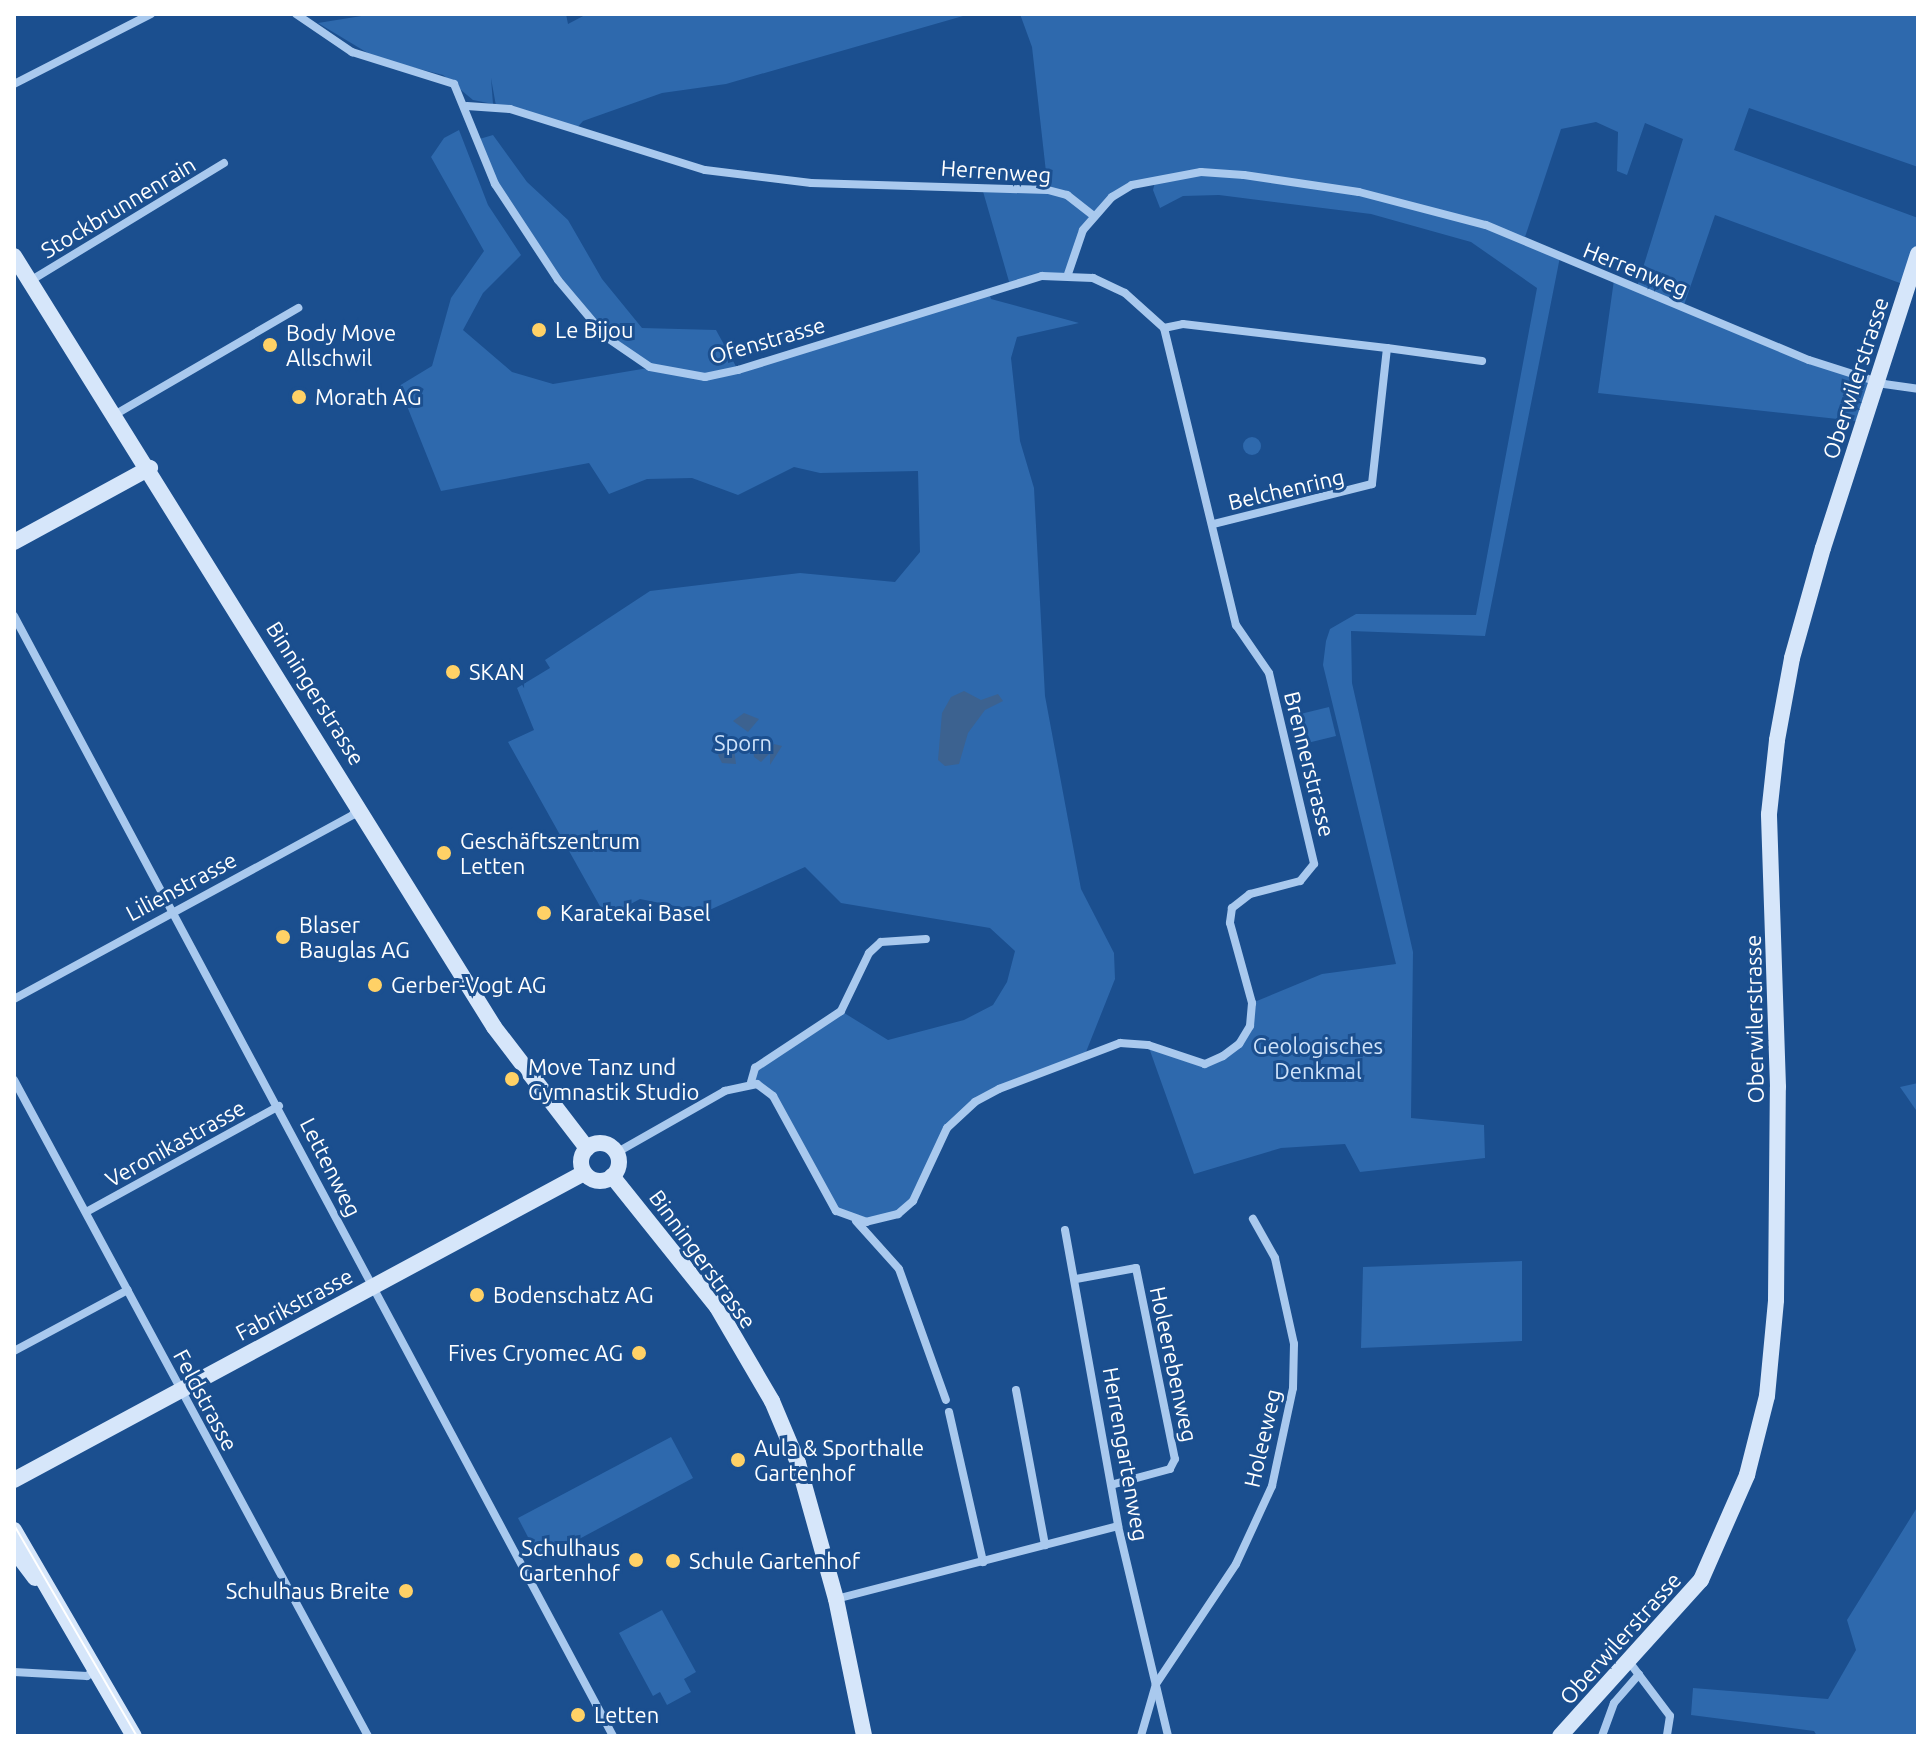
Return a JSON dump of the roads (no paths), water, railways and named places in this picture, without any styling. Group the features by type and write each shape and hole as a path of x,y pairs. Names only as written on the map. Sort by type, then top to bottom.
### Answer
{"street":[{"path":"14,84 151,14"},
{"path":"296,14 352,52 454,84 467,106"},
{"name":"Herrenweg","path":"467,106 510,109 705,170 811,183 1048,190 1067,195 1093,215 1132,185 1201,172 1359,192 1486,225 1809,360 1879,382 1918,389"},
{"name":"Ofenstrasse","path":"467,106 495,184 558,280 606,337 665,372 705,377 738,370 1010,285 1068,274 1125,293 1164,328"},
{"name":"Stockbrunnenrain","path":"30,281 224,163"},
{"path":"1068,274 1076,245 1093,215"},
{"name":"Oberwilerstrasse","path":"1560,1736 1634,1668 1701,1580 1724,1536 1767,1396 1776,1300 1778,1087 1770,799 1792,658 1918,254"},
{"name":"Binningerstrasse","path":"14,256 358,801 494,1027 587,1148"},
{"path":"116,414 298,308"},
{"path":"1214,524 1164,328 1183,324 1482,361"},
{"name":"Belchenring","path":"1214,524 1372,484 1387,348"},
{"path":"14,542 150,468"},
{"name":"Brennerstrasse","path":"856,1220 885,1219 913,1201 947,1128 975,1102 999,1089 1120,1043 1148,1045 1205,1064 1239,1044 1250,1026 1252,1003 1230,923 1232,908 1250,894 1300,881 1314,864 1269,673 1236,625 1214,524"},
{"name":"Lettenweg","path":"14,616 170,911 279,1106 613,1736"},
{"name":"Lilienstrasse","path":"14,999 170,911 353,815 358,801"},
{"path":"751,1082 755,1068 841,1011 869,953 881,942 926,939"},
{"name":"Feldstrasse","path":"14,1080 88,1211 180,1391 368,1736"},
{"path":"751,1082 773,1096 825,1197 836,1211 856,1220 899,1269 946,1400"},
{"path":"616,1153 725,1091 751,1082"},
{"name":"Veronikastrasse","path":"88,1211 279,1106"},
{"path":"603,1144 616,1153 612,1176 601,1181 584,1173 581,1162 587,1148 603,1144"},
{"name":"Fabrikstrasse","path":"14,1490 20,1478 584,1173"},
{"name":"Binningerstrasse","path":"612,1176 717,1307 772,1401 798,1463 836,1599 864,1736"},
{"name":"Holeeweg","path":"1141,1736 1156,1684 1236,1564 1272,1486 1293,1388 1294,1344 1275,1258 1253,1219"},
{"name":"Herrengartenweg","path":"1065,1230 1114,1484 1118,1526 1168,1736"},
{"name":"Holeerebenweg","path":"1076,1279 1136,1268 1175,1459 1170,1469 1114,1484"},
{"path":"14,1351 128,1290"},
{"path":"1016,1390 1045,1545"},
{"path":"949,1412 983,1562"},
{"path":"836,1599 1118,1526"},
{"path":"14,1530 134,1736"},
{"path":"14,1550 86,1652 95,1673 87,1676 14,1672"},
{"path":"1602,1736 1614,1703 1634,1668 1670,1716 1667,1736"}],"tram line":[{"path":"14,1525 137,1736"}],"place":[{"name":"Le Bijou","path":"539,330"},
{"name":"Body Move Allschwil","path":"270,345"},
{"name":"Morath AG","path":"299,397"},
{"name":"SKAN","path":"453,672"},
{"name":"Geschäftszentrum Letten","path":"444,853"},
{"name":"Karatekai Basel","path":"544,913"},
{"name":"Blaser Bauglas AG","path":"283,937"},
{"name":"Gerber-Vogt AG","path":"375,985"},
{"name":"Move Tanz und Gymnastik Studio","path":"512,1079"},
{"name":"Bodenschatz AG","path":"477,1295"},
{"name":"Fives Cryomec AG","path":"639,1353"},
{"name":"Aula & Sporthalle Gartenhof","path":"738,1460"},
{"name":"Schulhaus Gartenhof","path":"636,1560"},
{"name":"Schule Gartenhof","path":"673,1561"},
{"name":"Schulhaus Breite","path":"406,1591"},
{"name":"Letten","path":"578,1715"}],"park label":[{"name":"Sporn","path":"743,743"},
{"name":"Geologisches Denkmal","path":"1318,1058"}]}
